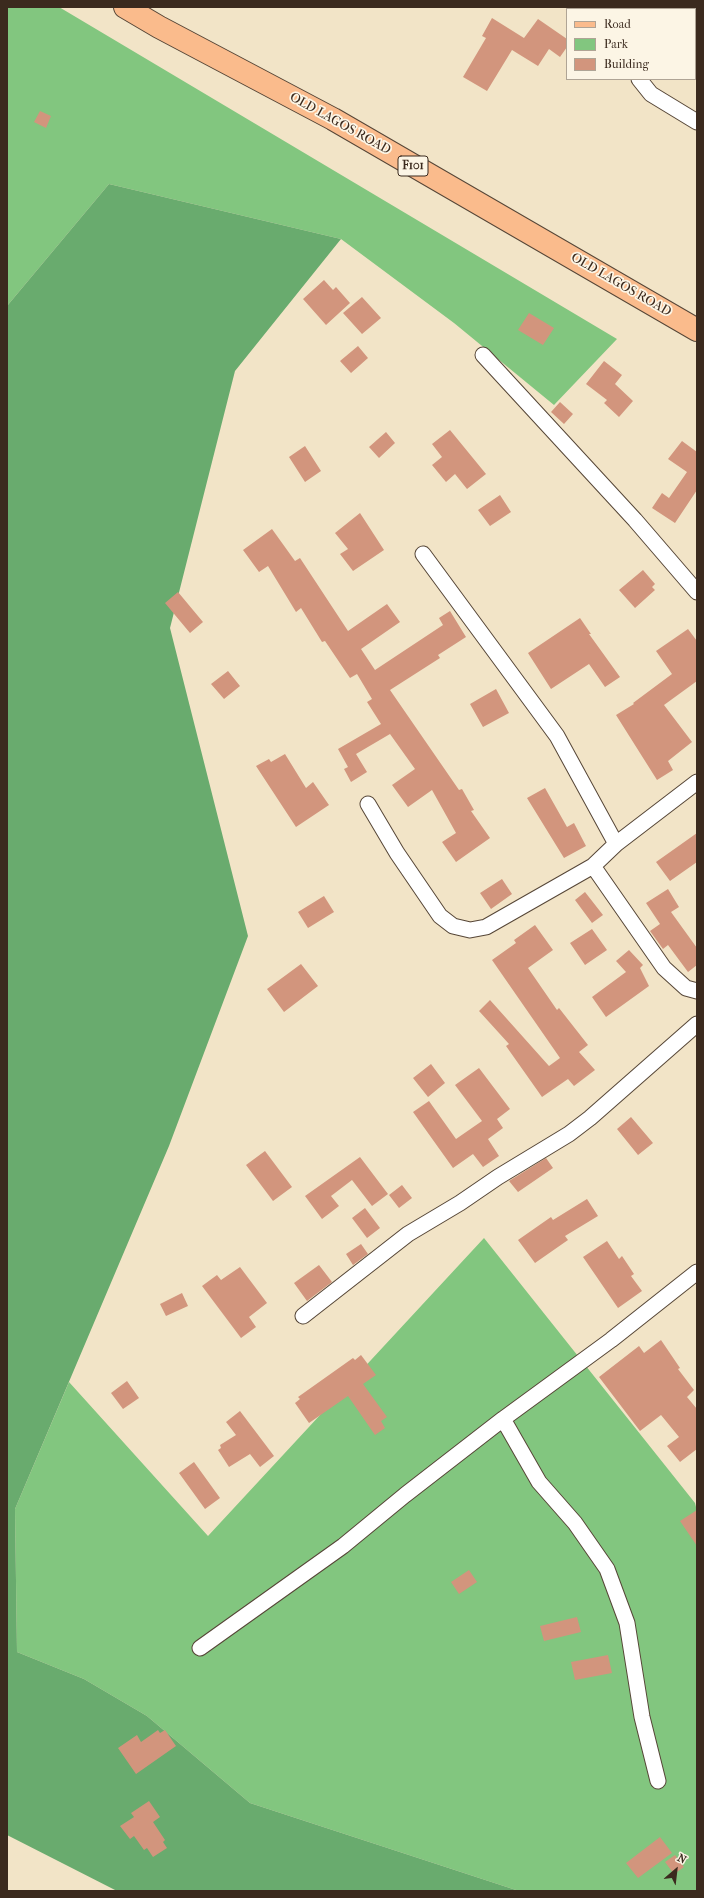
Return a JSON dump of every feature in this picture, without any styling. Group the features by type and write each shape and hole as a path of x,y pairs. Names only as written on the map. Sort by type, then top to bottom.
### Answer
{"main road":[{"name":"OLD LAGOS ROAD","path":"125,7 159,27 334,119 697,330"}],"street":[{"path":"641,80 651,94 697,122"},
{"path":"483,355 635,520 697,592"},
{"path":"423,554 557,736 616,844"},
{"path":"368,804 397,853 440,916 452,926 470,930 486,927 593,866 616,844 697,782"},
{"path":"593,866 664,968 686,988 697,991"},
{"path":"303,1316 408,1234 569,1134 590,1118 697,1024"},
{"path":"200,1648 343,1546 405,1495 503,1419 611,1340 697,1272"},
{"path":"503,1419 538,1482 575,1523 607,1569 627,1623 642,1717 658,1781"}],"green space":[{"path":"7,7 59,7 617,339 554,405 454,323 341,239 109,184 7,306"},
{"path":"109,184 341,239 235,371 170,628 248,936 169,1146 15,1509 17,1652 84,1679 147,1716 250,1803 519,1891 117,1891 7,1835 7,306"},
{"path":"484,1238 695,1503 697,1511 697,1891 519,1891 250,1803 147,1716 84,1679 17,1652 15,1509 69,1382 208,1536"}],"building":[{"path":"492,18 524,38 538,19 566,38 566,48 560,57 549,49 538,66 512,50 487,91 463,77 486,38 482,36"},
{"path":"40,111 51,116 46,128 34,122"},
{"path":"324,280 333,290 336,287 350,303 326,325 303,299"},
{"path":"362,297 381,318 362,334 343,313"},
{"path":"529,313 554,328 543,345 518,330"},
{"path":"358,346 368,358 351,373 340,361"},
{"path":"604,361 622,375 615,384 633,401 619,417 604,403 607,400 586,384"},
{"path":"560,402 573,414 564,424 551,412"},
{"path":"450,430 486,474 467,489 455,474 446,482 432,465 442,457 432,444"},
{"path":"386,432 395,443 379,458 369,447"},
{"path":"682,441 697,452 697,490 675,523 652,508 662,493 669,498 687,472 668,459"},
{"path":"305,446 321,471 305,482 289,457"},
{"path":"500,495 511,512 490,526 478,510"},
{"path":"360,513 384,550 353,571 340,554 348,549 335,533"},
{"path":"272,529 295,561 300,558 348,631 387,604 400,622 361,649 375,670 443,625 439,618 450,611 466,637 438,655 440,658 390,690 459,790 462,789 474,810 471,811 490,838 456,862 442,842 456,833 432,790 408,807 392,785 415,769 390,734 356,754 367,772 351,782 344,769 348,767 338,749 381,724 367,702 372,699 357,674 350,678 325,641 322,642 301,608 296,612 268,566 259,572 243,550"},
{"path":"643,570 655,584 652,587 655,590 635,608 619,590"},
{"path":"178,592 203,622 190,633 165,603"},
{"path":"580,618 591,634 589,634 620,677 605,687 589,664 551,689 528,653"},
{"path":"688,629 697,641 697,681 664,705 692,742 668,761 673,770 657,780 616,715 634,704 633,703 672,674 656,651"},
{"path":"228,671 240,686 224,699 211,684"},
{"path":"496,689 509,713 483,727 470,704"},
{"path":"285,754 306,788 313,782 329,805 296,827 256,766 269,759 271,762"},
{"path":"545,788 567,827 574,823 586,846 564,858 527,798"},
{"path":"697,833 697,862 670,881 656,862"},
{"path":"502,879 512,894 491,909 480,893"},
{"path":"668,889 679,907 671,912 697,948 697,965 688,972 668,945 663,949 650,931 660,924 646,903"},
{"path":"585,892 603,915 592,923 575,900"},
{"path":"324,896 334,912 308,928 298,912"},
{"path":"535,925 553,950 528,968 557,1010 559,1008 588,1045 579,1052 595,1070 574,1086 568,1079 542,1097 506,1046 509,1044 479,1011 490,1000 549,1066 560,1058 492,960 516,943 514,940"},
{"path":"592,929 607,950 585,965 570,943"},
{"path":"629,950 643,965 640,968 649,986 606,1017 592,997 626,972 616,961"},
{"path":"301,964 318,986 284,1012 267,989"},
{"path":"431,1064 445,1083 428,1097 413,1078"},
{"path":"479,1068 510,1109 497,1119 503,1128 488,1139 499,1156 483,1167 473,1154 453,1168 413,1112 429,1101 456,1139 482,1121 455,1085"},
{"path":"631,1117 653,1143 638,1155 617,1129"},
{"path":"265,1151 292,1187 273,1201 246,1165"},
{"path":"360,1157 388,1194 372,1206 352,1180 331,1196 339,1206 322,1219 305,1196"},
{"path":"546,1158 553,1168 518,1192 509,1181"},
{"path":"402,1185 412,1198 399,1208 389,1195"},
{"path":"587,1199 598,1216 565,1236 568,1240 535,1263 518,1240 551,1217 553,1220"},
{"path":"365,1208 380,1228 367,1238 352,1218"},
{"path":"607,1241 619,1259 622,1256 634,1274 631,1276 642,1291 618,1308 583,1257"},
{"path":"361,1244 368,1254 353,1265 346,1254"},
{"path":"319,1265 332,1282 307,1301 294,1283"},
{"path":"240,1267 267,1303 249,1317 256,1327 241,1338 202,1286 217,1275 221,1280"},
{"path":"182,1293 188,1306 166,1316 160,1304"},
{"path":"661,1340 680,1368 678,1369 694,1390 687,1397 697,1409 697,1449 680,1462 667,1446 679,1437 661,1415 640,1431 599,1377 639,1346 644,1353"},
{"path":"361,1355 376,1375 363,1384 387,1417 381,1421 385,1428 375,1435 348,1396 309,1423 295,1403 300,1399 298,1397 353,1358 355,1360"},
{"path":"127,1381 139,1398 123,1409 111,1393"},
{"path":"240,1411 274,1456 260,1467 250,1454 229,1467 218,1450 221,1448 220,1445 236,1435 226,1422"},
{"path":"194,1462 220,1498 205,1509 179,1473"},
{"path":"697,1510 697,1546 680,1521"},
{"path":"469,1570 477,1582 459,1594 451,1582"},
{"path":"577,1617 581,1632 544,1641 540,1626"},
{"path":"608,1655 612,1673 575,1680 571,1662"},
{"path":"158,1730 160,1733 165,1730 176,1746 136,1774 118,1748 137,1735 141,1742"},
{"path":"149,1801 160,1817 153,1822 165,1840 163,1842 167,1848 153,1857 147,1848 144,1850 134,1836 130,1839 120,1826 134,1817 131,1813"},
{"path":"660,1837 672,1853 638,1878 626,1863"},
{"path":"675,1855 684,1867 674,1874 665,1862"}]}
